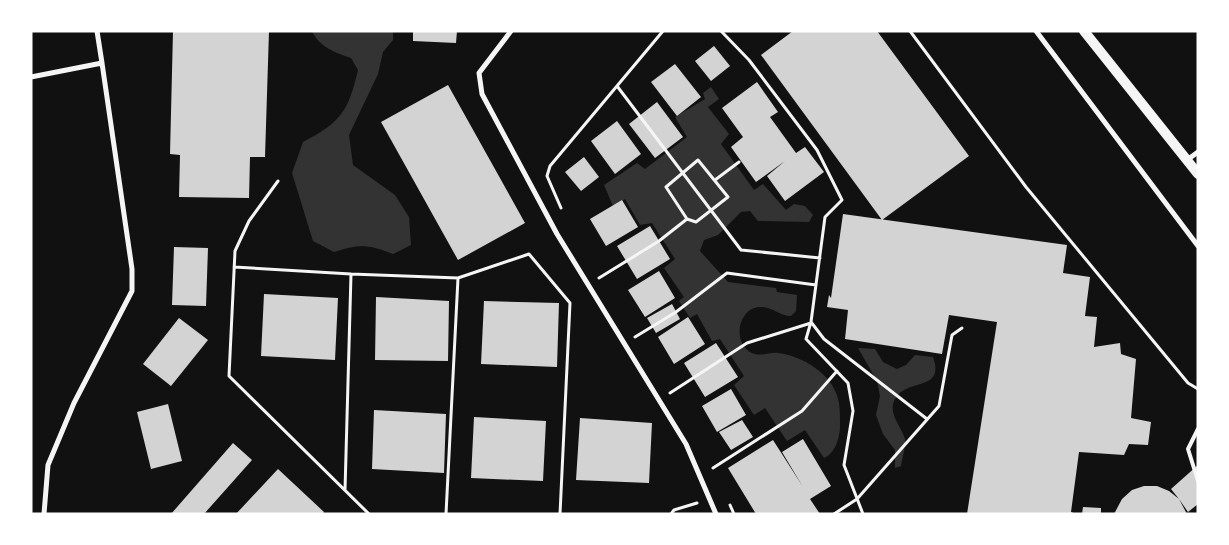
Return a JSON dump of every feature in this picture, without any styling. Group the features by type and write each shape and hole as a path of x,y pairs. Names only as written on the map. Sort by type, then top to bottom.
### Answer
{"main road":[{"path":"1084,31 1198,174"}],"street":[{"path":"44,514 48,465 74,403 132,292 132,269 97,31"},
{"path":"511,31 479,73 482,94 557,234 686,444 716,514"},
{"path":"1036,31 1198,246"},
{"path":"31,77 102,63"},
{"path":"1187,160 1198,152"}],"lane":[{"path":"1198,428 1188,449 1198,482"}],"path":[{"path":"565,216 547,176 550,166 663,31"},
{"path":"721,31 749,60 817,150 842,200 825,218 811,322 806,339 848,383 853,411 844,465 863,514"},
{"path":"910,31 1026,187 1188,383 1198,389"},
{"path":"617,86 741,250 820,258"},
{"path":"698,160 728,197 696,222 687,219 666,187 682,173 698,160"},
{"path":"715,180 739,162"},
{"path":"278,181 249,221 234,251 229,376 369,514"},
{"path":"599,278 659,241 687,219"},
{"path":"234,267 458,278 529,254 570,303 560,514"},
{"path":"595,271 604,286"},
{"path":"635,337 676,312 726,273 816,285"},
{"path":"345,490 351,274"},
{"path":"446,514 458,278"},
{"path":"811,322 824,339 927,419"},
{"path":"669,394 747,343 811,322"},
{"path":"630,328 640,345"},
{"path":"834,514 858,499 910,437 939,406 952,335 962,328"},
{"path":"713,468 802,411 837,370"},
{"path":"664,386 674,401"},
{"path":"711,463 716,475"},
{"path":"727,498 734,514"},
{"path":"672,514 674,510 710,500"}],"shaded area":[{"path":"312,31 393,31 393,40 383,52 378,74 349,135 353,165 395,195 409,217 411,245 393,254 377,248 363,246 334,252 313,241 292,173 303,142 326,128 341,114 351,96 358,70 351,58 323,45"},
{"path":"711,87 719,99 708,107 729,134 721,144 754,190 763,184 786,210 794,204 805,206 813,215 809,222 758,221 750,211 741,212 718,235 704,240 700,251 728,282 776,288 777,292 797,295 796,311 791,316 764,307 751,309 745,314 742,321 740,337 748,350 755,354 778,353 798,358 825,376 831,384 839,403 840,430 834,449 824,458 805,430 787,441 765,408 754,415 734,385 744,376 720,339 712,341 697,314 690,318 679,301 684,297 664,268 675,259 652,223 640,225 625,199 613,206 604,185 637,163 645,169 687,137 675,117 705,99 703,93"},
{"path":"858,348 875,349 883,362 897,369 906,365 915,355 933,357 934,375 930,379 903,391 894,402 893,413 905,439 901,466 895,468 895,450 883,434 876,415 880,396 877,381"}],"building":[{"path":"173,31 269,31 265,157 250,157 249,198 179,197 180,155 170,154"},
{"path":"413,31 457,31 456,43 413,41"},
{"path":"793,31 877,31 969,156 882,220 761,55"},
{"path":"714,46 730,66 711,81 695,61"},
{"path":"675,64 701,97 677,116 651,82"},
{"path":"757,82 778,112 770,117 796,153 805,147 824,172 785,201 767,176 785,161 756,182 731,147 743,137 722,108"},
{"path":"448,85 525,223 458,260 381,122"},
{"path":"657,102 683,137 655,158 629,124"},
{"path":"617,121 641,154 615,174 591,141"},
{"path":"584,157 599,177 581,191 565,172"},
{"path":"622,200 638,227 606,246 590,219"},
{"path":"843,214 1067,245 1063,273 1090,277 1085,316 1097,317 1094,347 1120,343 1121,354 1136,359 1131,418 1151,422 1148,445 1129,444 1124,455 1079,452 1071,512 1076,514 967,514 997,322 949,315 942,354 845,339 848,310 827,307 829,295 831,298"},
{"path":"650,226 670,259 637,279 617,246"},
{"path":"174,247 208,248 206,306 172,305"},
{"path":"659,271 675,298 645,317 628,290"},
{"path":"264,294 338,298 335,360 261,356"},
{"path":"376,297 449,301 448,361 375,360"},
{"path":"484,301 559,303 557,367 481,364"},
{"path":"672,304 680,319 656,333 647,318"},
{"path":"688,317 705,344 674,364 658,337"},
{"path":"179,318 208,340 171,386 143,364"},
{"path":"716,343 738,377 705,397 684,363"},
{"path":"731,389 746,415 717,432 702,406"},
{"path":"168,404 182,461 151,469 137,412"},
{"path":"374,410 446,414 444,473 372,469"},
{"path":"474,417 546,421 543,481 471,478"},
{"path":"580,418 652,423 649,483 576,480"},
{"path":"742,420 753,437 731,450 719,432"},
{"path":"803,439 831,486 810,499 820,514 756,514 728,468 773,440 803,487 782,452"},
{"path":"233,443 252,460 204,514 171,514"},
{"path":"1198,465 1198,504 1188,512 1171,489"},
{"path":"278,469 324,512 323,514 236,514"},
{"path":"1144,486 1157,486 1169,491 1179,499 1187,514 1114,514 1122,499 1132,490"},
{"path":"1083,507 1101,508 1101,514 1082,514"}]}
